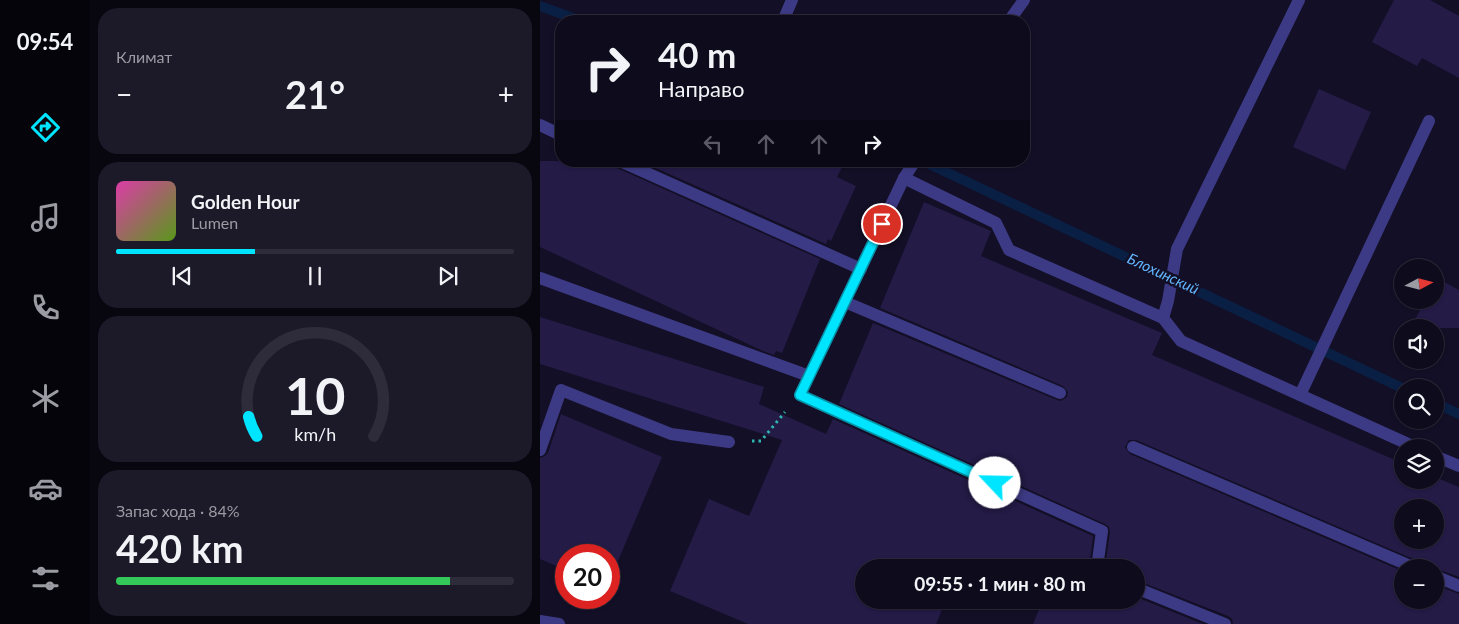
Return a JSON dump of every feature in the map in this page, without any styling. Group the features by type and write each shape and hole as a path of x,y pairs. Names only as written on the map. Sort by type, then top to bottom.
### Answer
{"street":[{"path":"786,15 792,0"},
{"path":"1013,15 1024,0"},
{"path":"1163,318 1177,250 1299,0"},
{"path":"1300,395 1428,121"},
{"path":"540,125 555,132"},
{"path":"633,167 861,269"},
{"path":"911,167 800,395 1102,531 1098,559"},
{"path":"906,176 996,223 1009,250 1163,318 1181,341 1397,439"},
{"path":"540,278 809,376"},
{"path":"845,302 1060,393"},
{"path":"540,450 561,390 671,434 730,442"},
{"path":"1133,447 1394,559"},
{"path":"1444,460 1459,466"},
{"path":"1444,580 1459,586"},
{"path":"1145,592 1225,624"},
{"path":"540,621 559,624"}],"path":[{"path":"730,442 761,441 800,395"}],"building":[{"path":"1394,0 1430,0 1459,16 1459,78 1422,58 1417,66 1372,42"},
{"path":"1319,89 1371,112 1345,170 1293,147"},
{"path":"540,161 555,161 555,167 616,167 820,259 782,353 776,351 774,355 540,247"},
{"path":"653,167 842,167 837,177 856,186 831,241 828,239 826,244"},
{"path":"924,202 991,231 981,256 1162,333 1152,355 1394,460 1394,489 1444,489 1444,481 1459,487 1459,577 1444,571 1444,559 1413,559 1136,440 1129,440 1125,447 1130,454 1394,568 1394,609 1444,609 1444,588 1459,594 1459,624 1233,624 1232,619 1228,616 1145,584 1145,559 1106,559 1110,532 1109,527 1105,524 839,404 873,323 1057,400 1061,401 1067,397 1068,392 1063,386 880,308"},
{"path":"1444,282 1459,290 1459,328 1444,328 1444,319 1416,319 1420,309 1444,309"},
{"path":"540,317 764,387 759,404 826,434 833,419 1093,536 1090,559 855,559 855,609 942,609 936,624 748,624 670,591 709,499 749,516 782,440 540,364"},
{"path":"561,414 662,457 620,556 620,544 555,544 555,565 540,559 540,458 548,453"},
{"path":"1145,601 1203,624 1033,624 1039,609 1145,609"}],"waterway":[{"name":"Блохинский","path":"540,6 565,15"},
{"name":"Блохинский","path":"936,167 1394,384"},
{"name":"Блохинский","path":"1444,407 1459,414"}],"route":[{"path":"882,224 800,395 995,483"}]}
